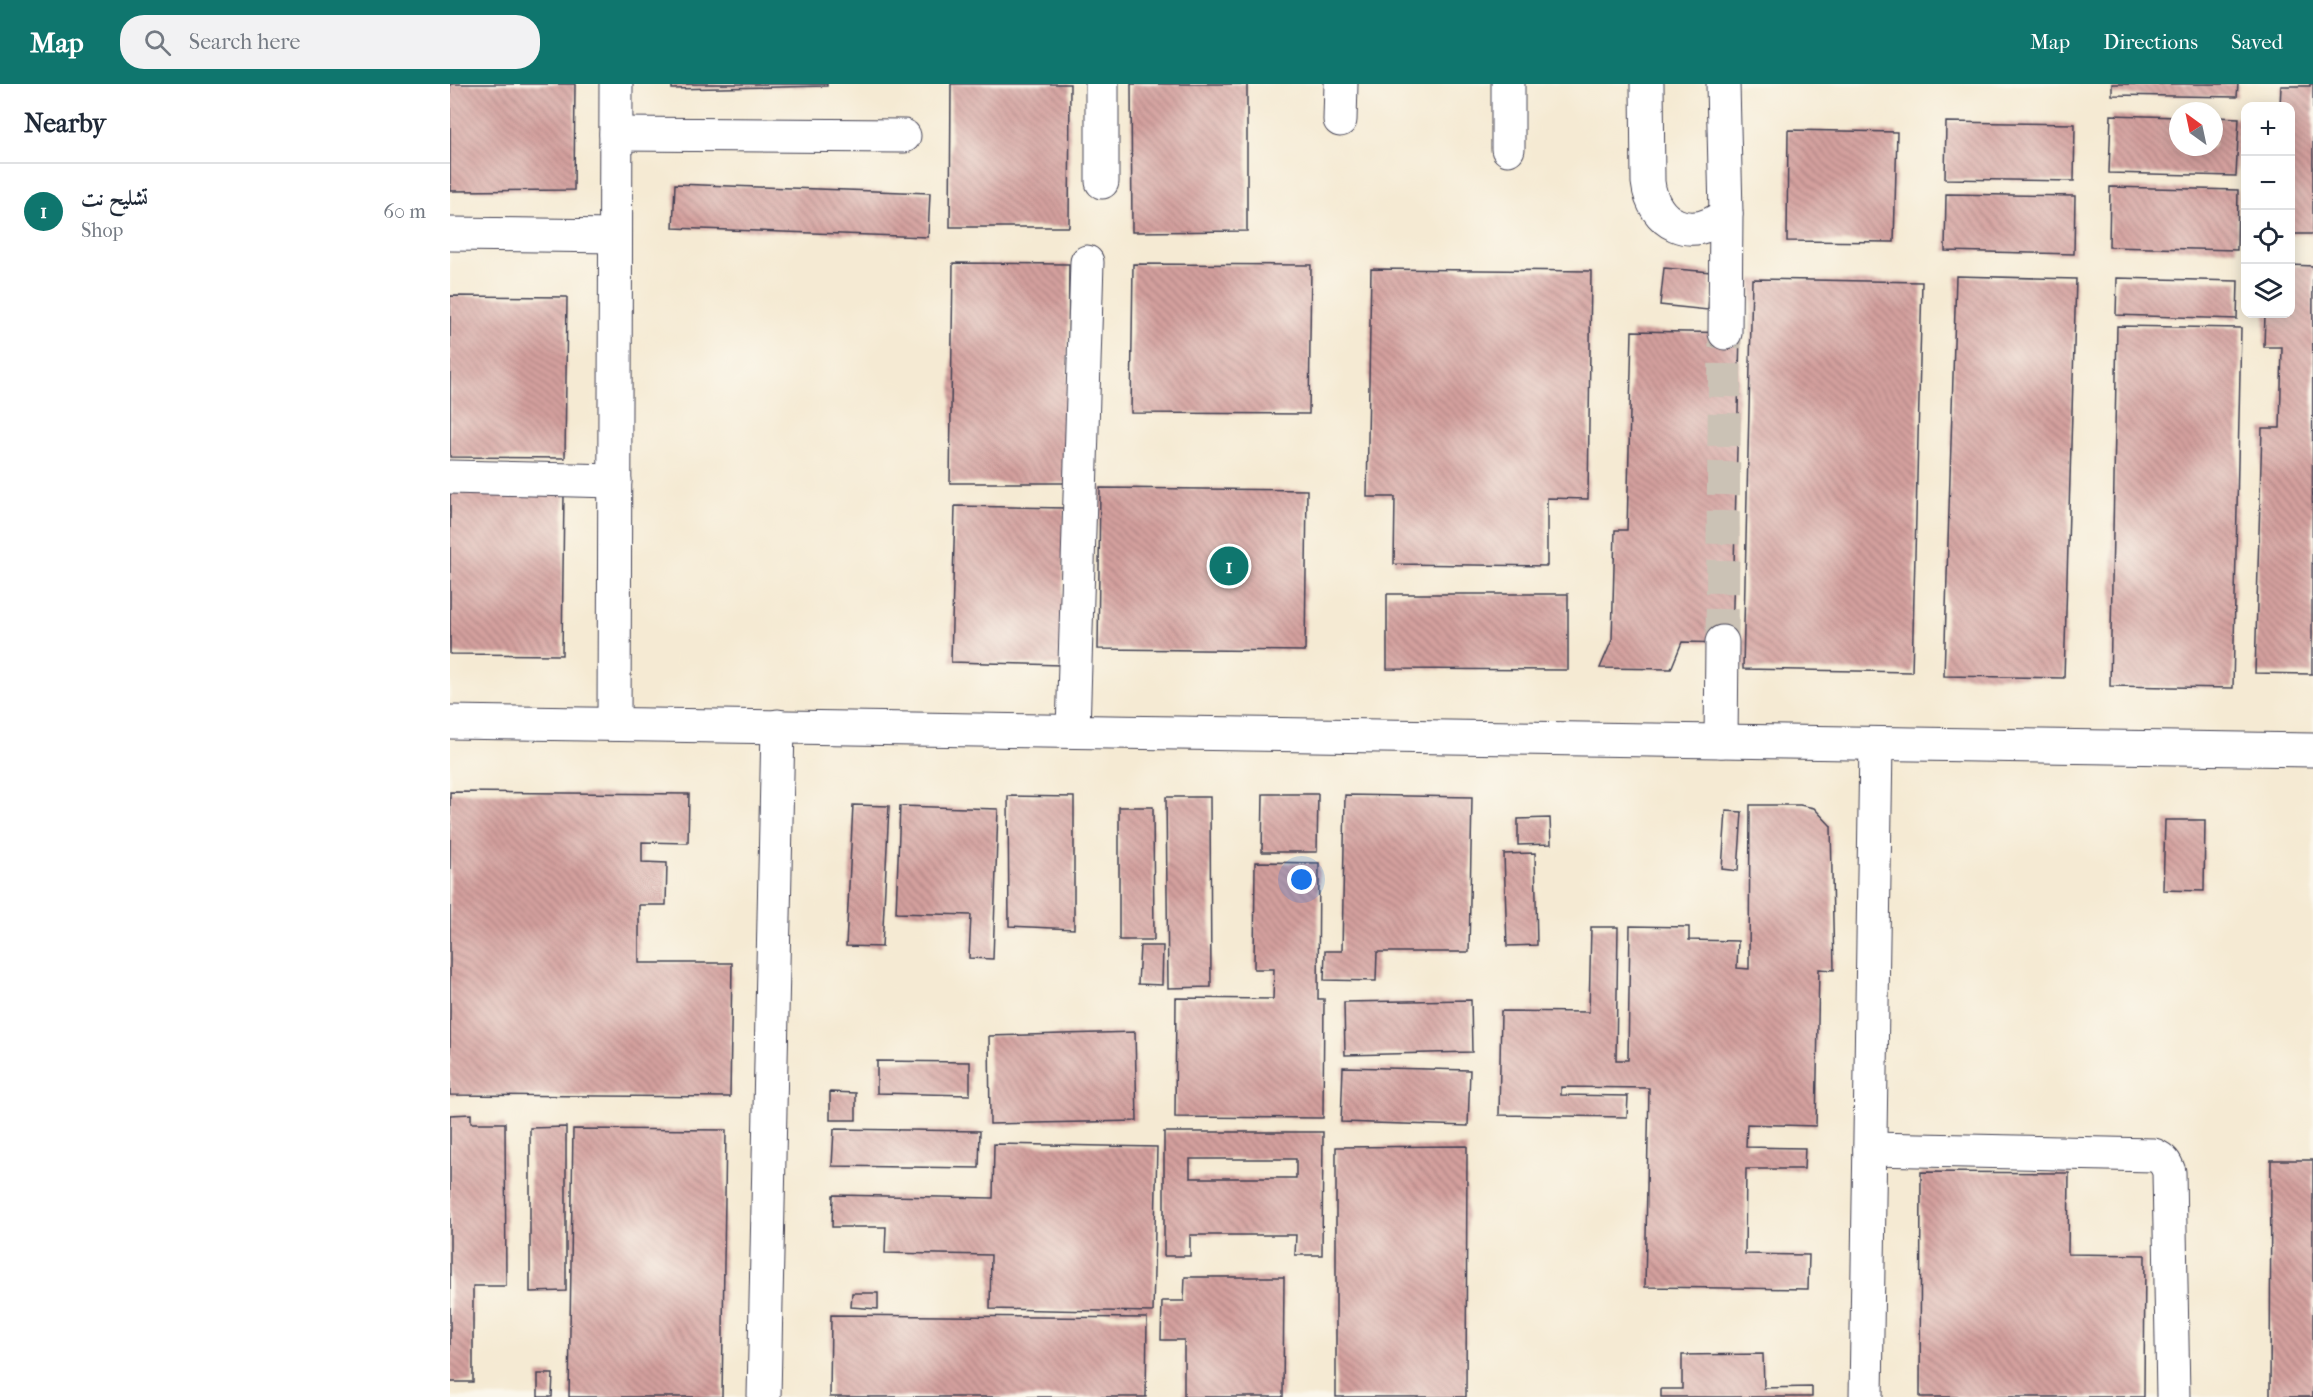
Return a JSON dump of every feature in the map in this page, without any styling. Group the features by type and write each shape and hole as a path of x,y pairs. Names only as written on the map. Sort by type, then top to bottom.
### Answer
{"street":[{"path":"614,724 616,84"},
{"path":"1102,84 1102,182"},
{"path":"1340,120 1341,84"},
{"path":"1508,84 1508,148"},
{"path":"1647,84 1648,182 1649,195 1655,208 1675,225 1689,228 1715,223 1726,214"},
{"path":"1723,84 1726,214 1725,333"},
{"path":"616,134 904,136"},
{"path":"450,234 615,236"},
{"path":"1073,731 1088,262"},
{"path":"450,477 615,481"},
{"path":"1721,741 1722,642"},
{"path":"450,722 2313,750"},
{"path":"764,1397 778,726"},
{"path":"1866,1397 1876,744"},
{"path":"1870,1149 2154,1155 2161,1158 2169,1172 2173,1397"}],"building":[{"path":"450,84 575,84 574,190 450,191"},
{"path":"672,84 827,84 827,86 672,89"},
{"path":"951,84 1070,84 1069,227 950,227"},
{"path":"1131,84 1247,84 1247,231 1132,232"},
{"path":"2112,84 2238,84 2237,97 2112,95"},
{"path":"2313,84 2313,234 2295,234 2295,102 2280,102 2281,86 2310,86"},
{"path":"2111,115 2169,117 2169,156 2223,156 2223,117 2239,118 2236,176 2109,173"},
{"path":"1946,122 2075,124 2074,181 1945,179"},
{"path":"1788,130 1897,132 1894,242 1787,241"},
{"path":"675,184 930,193 928,237 673,228"},
{"path":"2110,187 2238,190 2237,250 2109,247"},
{"path":"1946,194 2075,196 2074,254 1945,251"},
{"path":"953,263 1069,264 1067,483 950,483"},
{"path":"1133,264 1311,265 1309,414 1131,413"},
{"path":"2295,265 2313,266 2312,674 2255,673 2262,428 2280,428 2282,347 2264,347 2265,318 2295,318"},
{"path":"1664,268 1711,272 1708,310 1660,305"},
{"path":"1371,269 1591,271 1588,499 1547,498 1547,566 1394,564 1395,497 1367,497"},
{"path":"1956,276 2076,279 2064,678 1944,676"},
{"path":"2117,278 2238,281 2237,319 2116,315"},
{"path":"1752,279 1922,282 1912,672 1743,669"},
{"path":"450,296 567,297 565,458 450,457"},
{"path":"2117,326 2241,328 2233,688 2110,686"},
{"path":"1632,331 1740,333 1732,643 1682,642 1671,669 1600,668 1612,640 1615,530 1627,530"},
{"path":"1100,488 1307,490 1305,651 1098,649"},
{"path":"450,492 564,493 562,655 450,654"},
{"path":"955,506 1065,508 1061,665 951,662"},
{"path":"1387,594 1568,594 1568,670 1387,669"},
{"path":"450,792 689,794 688,843 642,842 642,862 667,863 666,905 639,905 639,963 732,963 730,1097 450,1095"},
{"path":"1263,794 1318,794 1317,852 1262,852"},
{"path":"1345,795 1472,797 1469,952 1377,952 1376,981 1324,980 1325,951 1342,951"},
{"path":"1008,796 1074,797 1074,929 1009,926"},
{"path":"1166,797 1210,797 1211,987 1168,988"},
{"path":"853,805 889,806 882,947 846,946"},
{"path":"1750,805 1800,805 1814,808 1831,826 1834,970 1819,969 1816,1126 1747,1124 1746,1147 1805,1148 1804,1169 1746,1169 1745,1254 1809,1255 1808,1289 1645,1287 1649,1088 1561,1087 1561,1095 1628,1096 1627,1117 1499,1115 1501,1011 1589,1012 1591,927 1618,927 1616,1060 1628,1060 1630,926 1689,927 1689,940 1738,941 1737,968 1749,969"},
{"path":"900,806 998,809 993,959 969,958 971,915 896,913"},
{"path":"1119,807 1153,807 1154,940 1119,940"},
{"path":"1726,811 1742,812 1738,871 1722,869"},
{"path":"1550,818 1551,844 1518,845 1518,819"},
{"path":"2165,820 2205,820 2204,891 2163,890"},
{"path":"1535,853 1537,945 1507,946 1504,854"},
{"path":"1255,862 1319,863 1318,999 1324,999 1323,1118 1175,1117 1176,998 1273,999 1274,969 1254,969"},
{"path":"1140,946 1163,946 1162,985 1138,984"},
{"path":"1471,1000 1472,1052 1345,1055 1344,1002"},
{"path":"1135,1032 1137,1121 990,1124 989,1036"},
{"path":"877,1061 970,1062 970,1095 877,1093"},
{"path":"1343,1067 1470,1070 1468,1126 1341,1122"},
{"path":"830,1092 856,1093 856,1120 830,1120"},
{"path":"471,1114 471,1123 505,1123 506,1286 473,1286 473,1382 450,1382 450,1115"},
{"path":"566,1127 566,1291 530,1292 530,1128"},
{"path":"573,1129 726,1130 722,1397 569,1397"},
{"path":"834,1129 980,1131 979,1168 832,1166"},
{"path":"1164,1132 1323,1132 1322,1255 1295,1255 1296,1235 1190,1235 1190,1256 1164,1256","holes":["1190,1159 1296,1159 1296,1178 1190,1178"]},
{"path":"994,1144 1157,1147 1153,1312 990,1309 991,1255 885,1253 886,1227 832,1227 833,1195 993,1198"},
{"path":"1467,1146 1466,1397 1336,1397 1336,1147"},
{"path":"2271,1160 2313,1160 2313,1397 2270,1397"},
{"path":"1921,1172 2069,1173 2068,1254 2145,1255 2144,1397 1920,1397"},
{"path":"1185,1277 1284,1277 1283,1397 1184,1397 1184,1340 1161,1340 1162,1301 1184,1301"},
{"path":"852,1293 878,1293 878,1309 851,1307"},
{"path":"831,1315 1147,1318 1146,1397 830,1397"},
{"path":"1763,1354 1764,1388 1812,1387 1812,1397 1661,1397 1661,1389 1682,1389 1682,1355"},
{"path":"538,1374 553,1374 552,1397 538,1397"}],"tunnel":[{"path":"1722,642 1725,333"}],"place":[{"name":"تشليح نت","path":"1229,566"}]}
